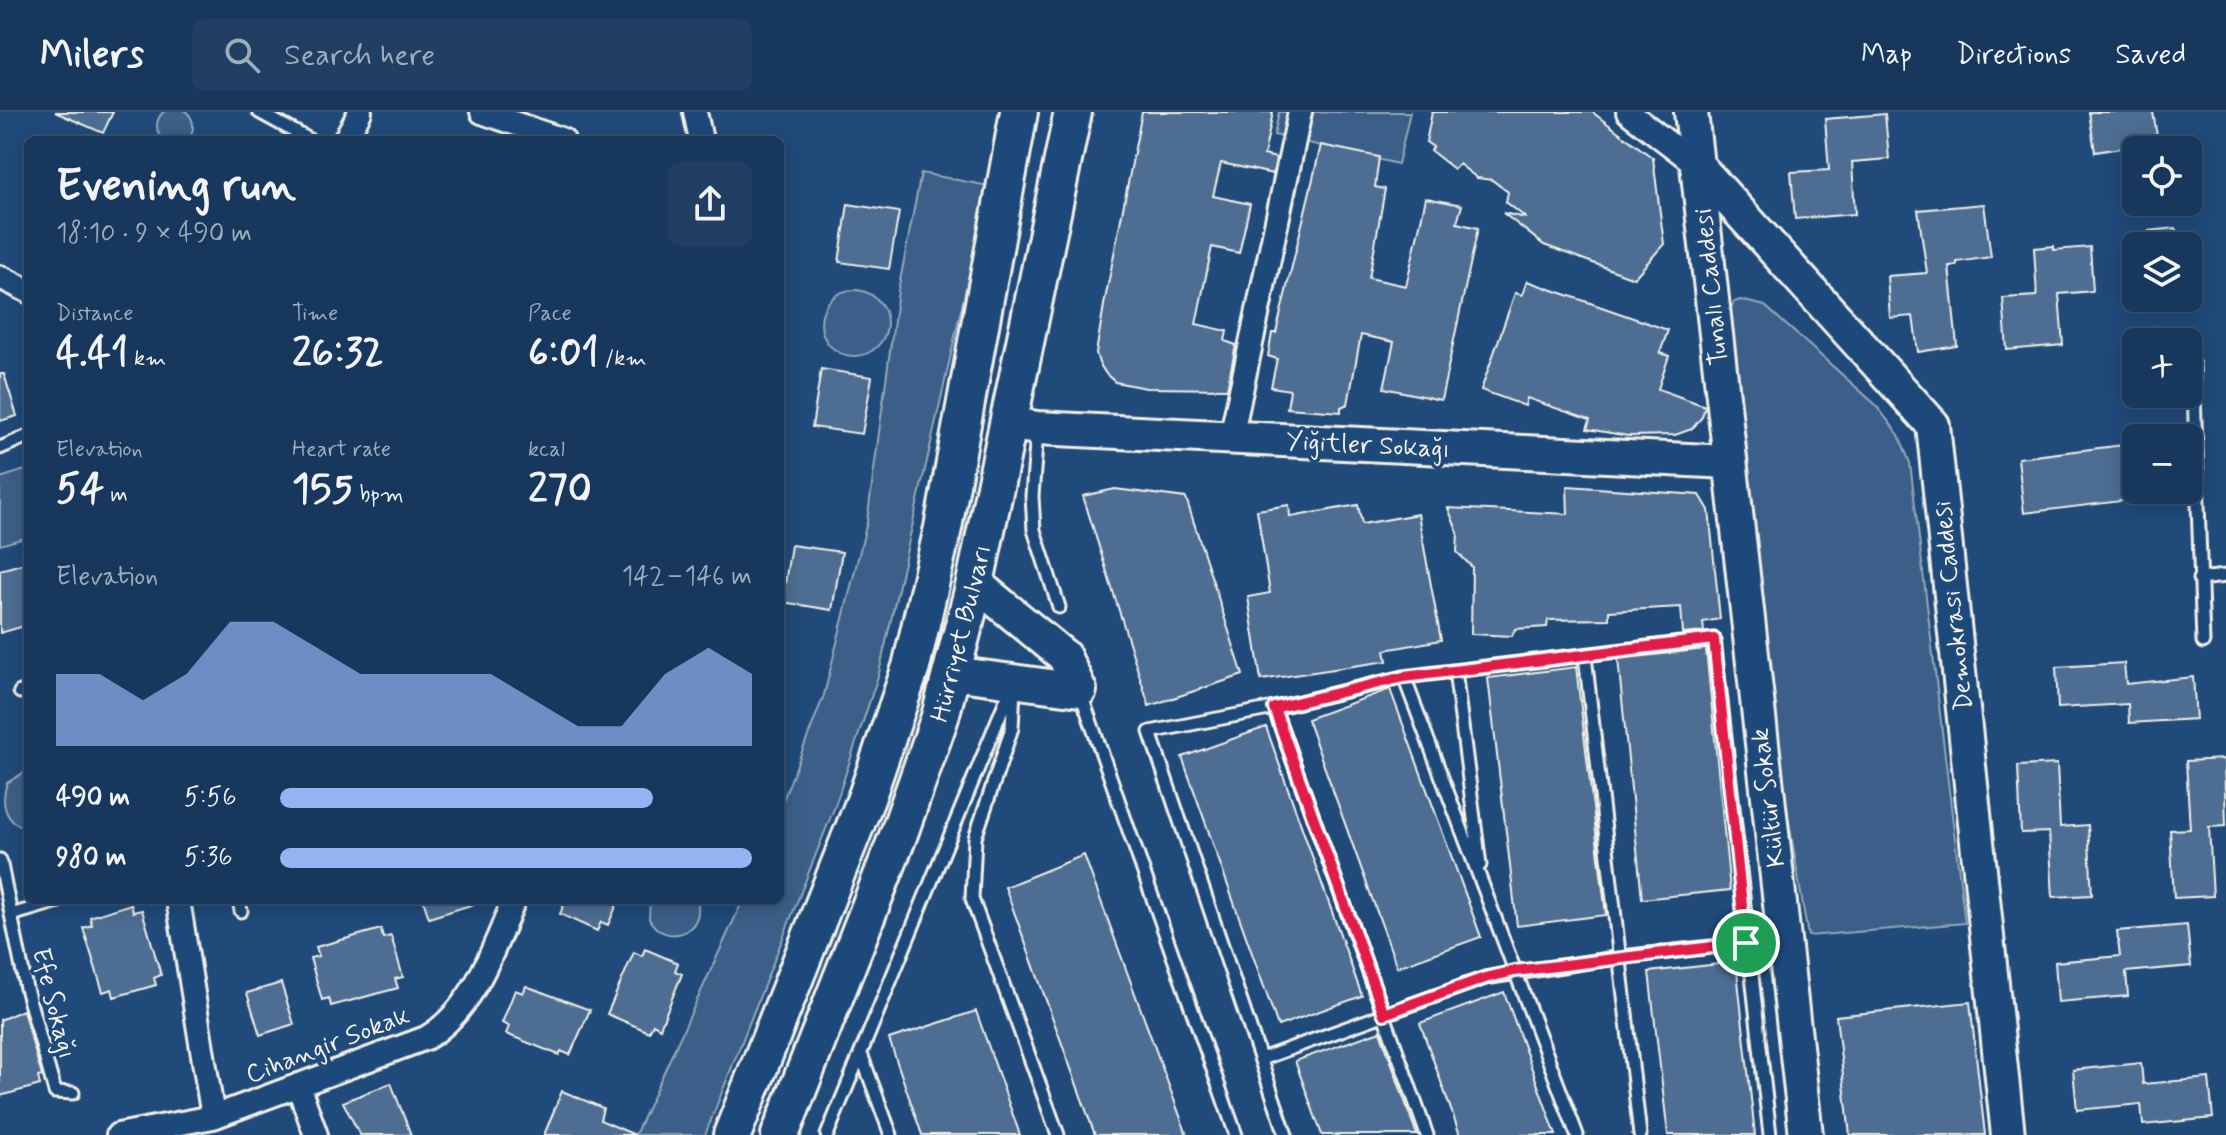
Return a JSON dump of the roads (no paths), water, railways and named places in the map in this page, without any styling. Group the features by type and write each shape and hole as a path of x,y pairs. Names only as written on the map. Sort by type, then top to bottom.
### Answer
{"main road":[{"name":"Hürriyet Bulvarı","path":"732,1135 867,796 911,667 943,528 1019,112"},
{"name":"Hürriyet Bulvarı","path":"780,1135 898,836 940,717 975,583 1022,426 1073,112"}],"street":[{"path":"347,136 360,112"},
{"path":"482,112 551,136"},
{"path":"695,112 700,136"},
{"path":"1231,438 1300,112"},
{"path":"1628,112 1697,165"},
{"name":"Tunalı Caddesi","path":"1691,112 1729,462"},
{"name":"Demokrasi Caddesi","path":"1697,165 1933,425 2008,1135"},
{"path":"0,277 24,289"},
{"name":"Yiğitler Sokağı","path":"1022,426 1729,462"},
{"name":"Kültür Sokak","path":"1729,462 1806,1135"},
{"path":"975,583 1064,656 1080,690"},
{"path":"952,673 1080,690"},
{"path":"179,904 213,1117"},
{"name":"Cihangir Sokak","path":"127,1134 213,1117 426,1038 442,1029 457,1012 489,959 512,904"},
{"path":"298,1085 316,1135"}],"lane":[{"path":"259,112 303,136"},
{"path":"2194,408 2203,642"},
{"path":"1022,426 1034,530 1059,607"},
{"path":"0,448 24,438"},
{"path":"2199,579 2226,576"},
{"path":"1286,1135 1150,732 1274,708 1404,677 1714,639 1770,1135"},
{"path":"1585,656 1640,1135"},
{"path":"1455,671 1483,886"},
{"path":"1404,677 1577,1135"},
{"path":"827,1135 1014,679"},
{"path":"1014,679 1012,728 975,838 972,899 1058,1135"},
{"path":"1080,690 1236,1135"},
{"path":"1274,708 1427,1135"},
{"name":"Efe Sokağı","path":"0,860 26,988 55,1092 73,1093"},
{"path":"11,915 48,904"},
{"path":"1261,1059 1485,978 1515,971 1783,938"},
{"path":"861,1054 891,1135"}]}
